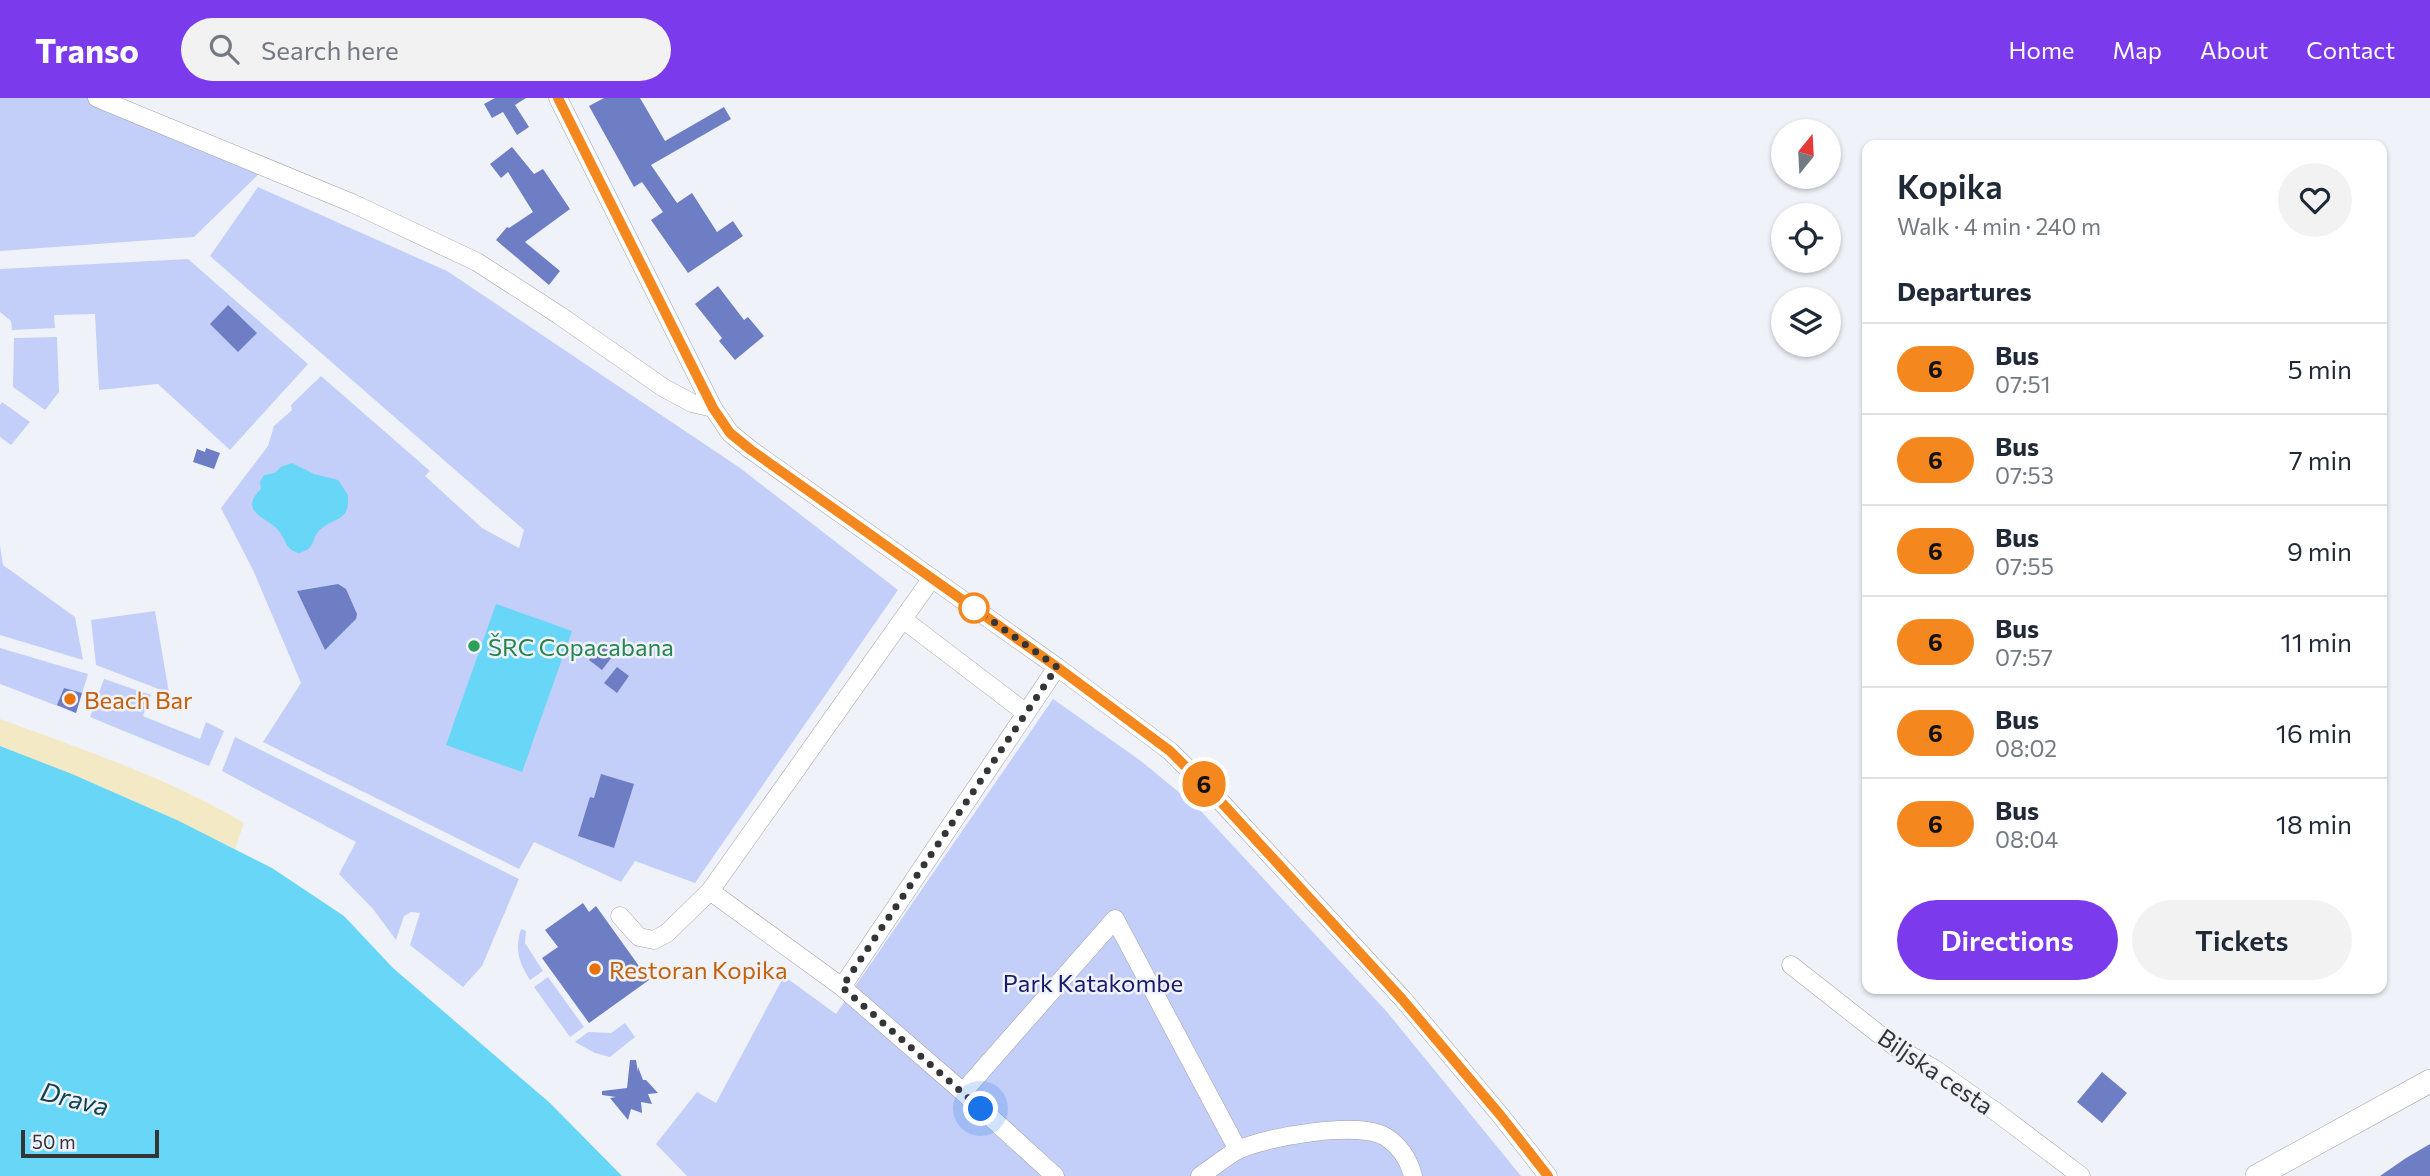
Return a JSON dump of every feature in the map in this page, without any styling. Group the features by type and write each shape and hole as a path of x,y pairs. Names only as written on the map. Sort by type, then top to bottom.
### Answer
{"main road":[{"path":"2257,1176 2430,1081"}],"street":[{"path":"97,98 352,203 477,262 664,388 692,403 713,408"},
{"path":"558,98 713,408 730,433 1170,751 1402,999 1548,1176"},
{"path":"621,916 639,937 654,940 667,933 710,891 932,578"},
{"path":"904,620 1026,713"},
{"path":"842,987 1057,667"},
{"path":"710,891 842,987 1055,1176"},
{"path":"963,1092 1115,919 1238,1150"},
{"name":"Biljska cesta","path":"1791,965 1894,1046 1933,1068 2081,1176"},
{"path":"1200,1176 1238,1150 1288,1136 1337,1129 1384,1136 1408,1158 1413,1176"}],"green space":[{"path":"0,98 97,98 265,168 194,237 0,251"},
{"path":"258,187 447,271 740,468 898,590 695,883 635,861 621,882 534,842 519,869 263,742 301,683 253,570 221,508 268,446 274,426 292,410 291,405 321,376 430,471 425,476 482,528 519,548 524,530 210,256"},
{"path":"188,259 308,364 230,450 158,384 99,390 95,314 54,315 55,328 12,330 11,321 0,312 0,269"},
{"path":"57,337 59,392 45,410 13,387 14,338"},
{"path":"2,402 30,422 11,445 0,437"},
{"path":"0,545 3,565 75,617 83,660 0,635"},
{"path":"155,611 169,693 96,665 91,620"},
{"path":"0,648 88,674 76,713 0,684"},
{"path":"104,679 151,695 143,716 200,739 206,722 224,731 209,766 90,717"},
{"name":"Park Katakombe","path":"1053,699 1141,761 1198,808 1387,1012 1521,1176 687,1176 656,1144 697,1092 716,1103 784,976 836,1014"},
{"path":"235,737 519,879 482,966 463,987 410,945 420,913 411,912 404,916 396,940 373,909 339,874 356,842 222,771"},
{"path":"521,929 526,931 525,943 543,971 530,980 519,955"},
{"path":"548,977 584,1027 570,1037 534,987"},
{"path":"625,1023 635,1037 610,1057 595,1053 575,1042 588,1032 611,1033"}],"sand":[{"path":"0,719 125,766 216,807 244,823 235,849 119,794 0,746"}],"water":[{"path":"292,463 314,474 338,480 348,495 347,510 344,514 318,531 309,548 299,553 288,547 278,530 257,514 252,503 261,489 260,482 264,475 275,473 281,467"},
{"path":"496,604 572,631 522,772 446,745"},
{"name":"Drava","path":"0,746 179,821 272,868 344,916 393,968 550,1103 622,1176 0,1176"}],"building":[{"path":"495,98 526,98 515,105 529,127 517,135 503,112 492,118 484,104"},
{"path":"604,98 640,98 665,141 724,107 731,119 651,165 677,203 692,193 717,232 733,221 743,236 688,273 651,220 663,212 642,182 634,187 589,106"},
{"path":"512,147 534,174 543,169 570,209 525,242 560,271 549,285 496,240 507,227 533,212 508,172 501,178 490,164"},
{"path":"718,286 744,320 748,317 764,336 735,360 719,341 722,338 695,304"},
{"path":"228,305 257,333 238,352 210,324"},
{"path":"206,448 220,453 214,469 193,462 197,449 205,452"},
{"path":"338,584 346,589 357,614 356,619 325,650 297,591"},
{"path":"602,644 615,653 602,670 589,660"},
{"path":"617,667 629,676 617,693 604,683"},
{"name":"Beach Bar","path":"64,688 82,693 76,713 57,705"},
{"path":"601,774 634,784 614,848 578,836 590,797 594,798"},
{"name":"Restoran Kopika","path":"583,903 589,912 596,906 649,980 589,1023 542,958 558,947 545,930"},
{"path":"630,1060 636,1060 643,1080 658,1093 648,1094 652,1104 641,1102 642,1113 631,1109 628,1120 610,1098 616,1097 602,1095 602,1091 627,1088"},
{"path":"2102,1072 2127,1093 2102,1123 2077,1102"},
{"path":"2430,1144 2430,1176 2380,1176 2406,1158"}],"bus line":[{"name":"6","path":"558,98 713,408 730,433 1170,751 1222,803 1402,999 1548,1176"}],"place":[{"name":"ŠRC Copacabana","path":"474,646"},
{"name":"Beach Bar","path":"70,699"},
{"name":"Restoran Kopika","path":"595,969"}],"route":[{"path":"974,608 1057,667 842,987 981,1109"}]}
